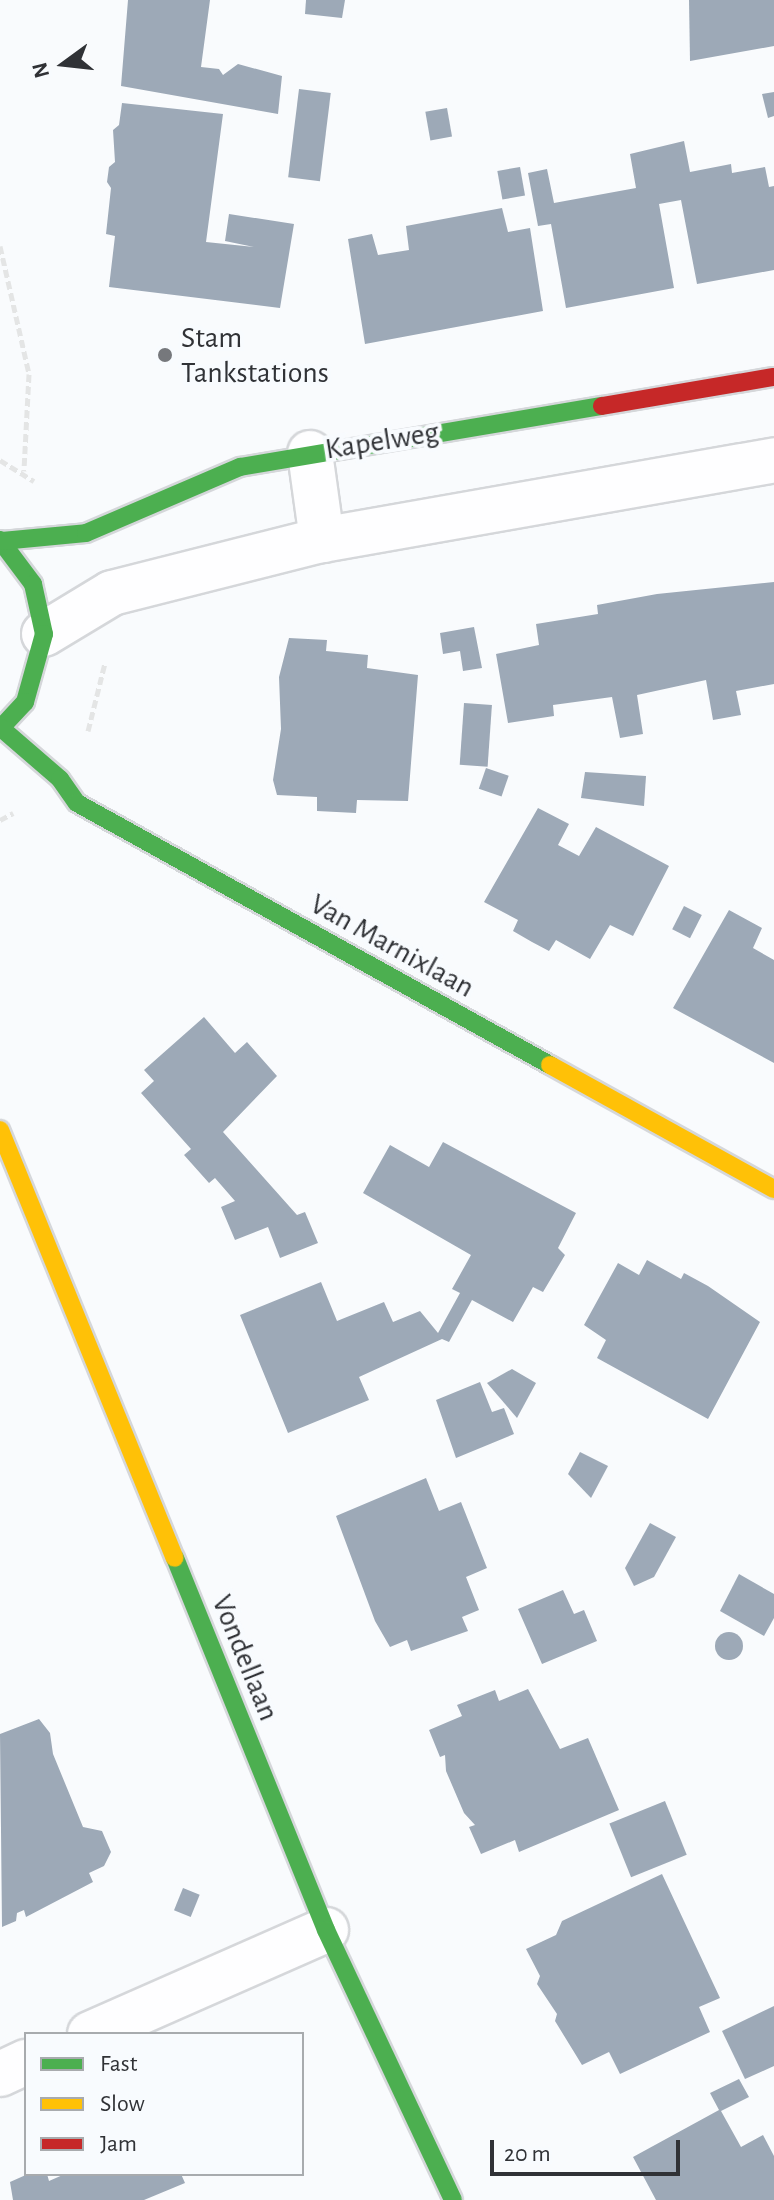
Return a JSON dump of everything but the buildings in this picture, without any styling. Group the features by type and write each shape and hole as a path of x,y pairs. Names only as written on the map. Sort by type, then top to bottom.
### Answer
{"street":[{"name":"Kapelweg","path":"1,540 86,533 240,467 774,377"},
{"path":"310,453 322,540"},
{"path":"44,634 112,593 322,540 774,460"},
{"path":"1,540 33,584 44,634 25,702 1,729"},
{"name":"Van Marnixlaan","path":"1,729 60,779 77,803 774,1189"},
{"name":"Vondellaan","path":"0,1130 326,1930 453,2200"},
{"path":"95,2032 326,1930"},
{"path":"0,2074 24,2063"}],"path":[{"path":"0,246 29,374 24,471"}],"traffic: fast":[{"path":"2,541 86,533 240,467 602,406"},
{"path":"0,540 33,584 44,634 25,702 0,729"},
{"path":"1,728 60,779 77,803 550,1065"},
{"path":"175,1558 326,1930 453,2200"}],"traffic: slow":[{"path":"550,1065 774,1189"},
{"path":"0,1130 175,1558"}],"traffic: jam":[{"path":"602,406 774,377"}],"place":[{"name":"Stam Tankstations","path":"165,355"}]}
